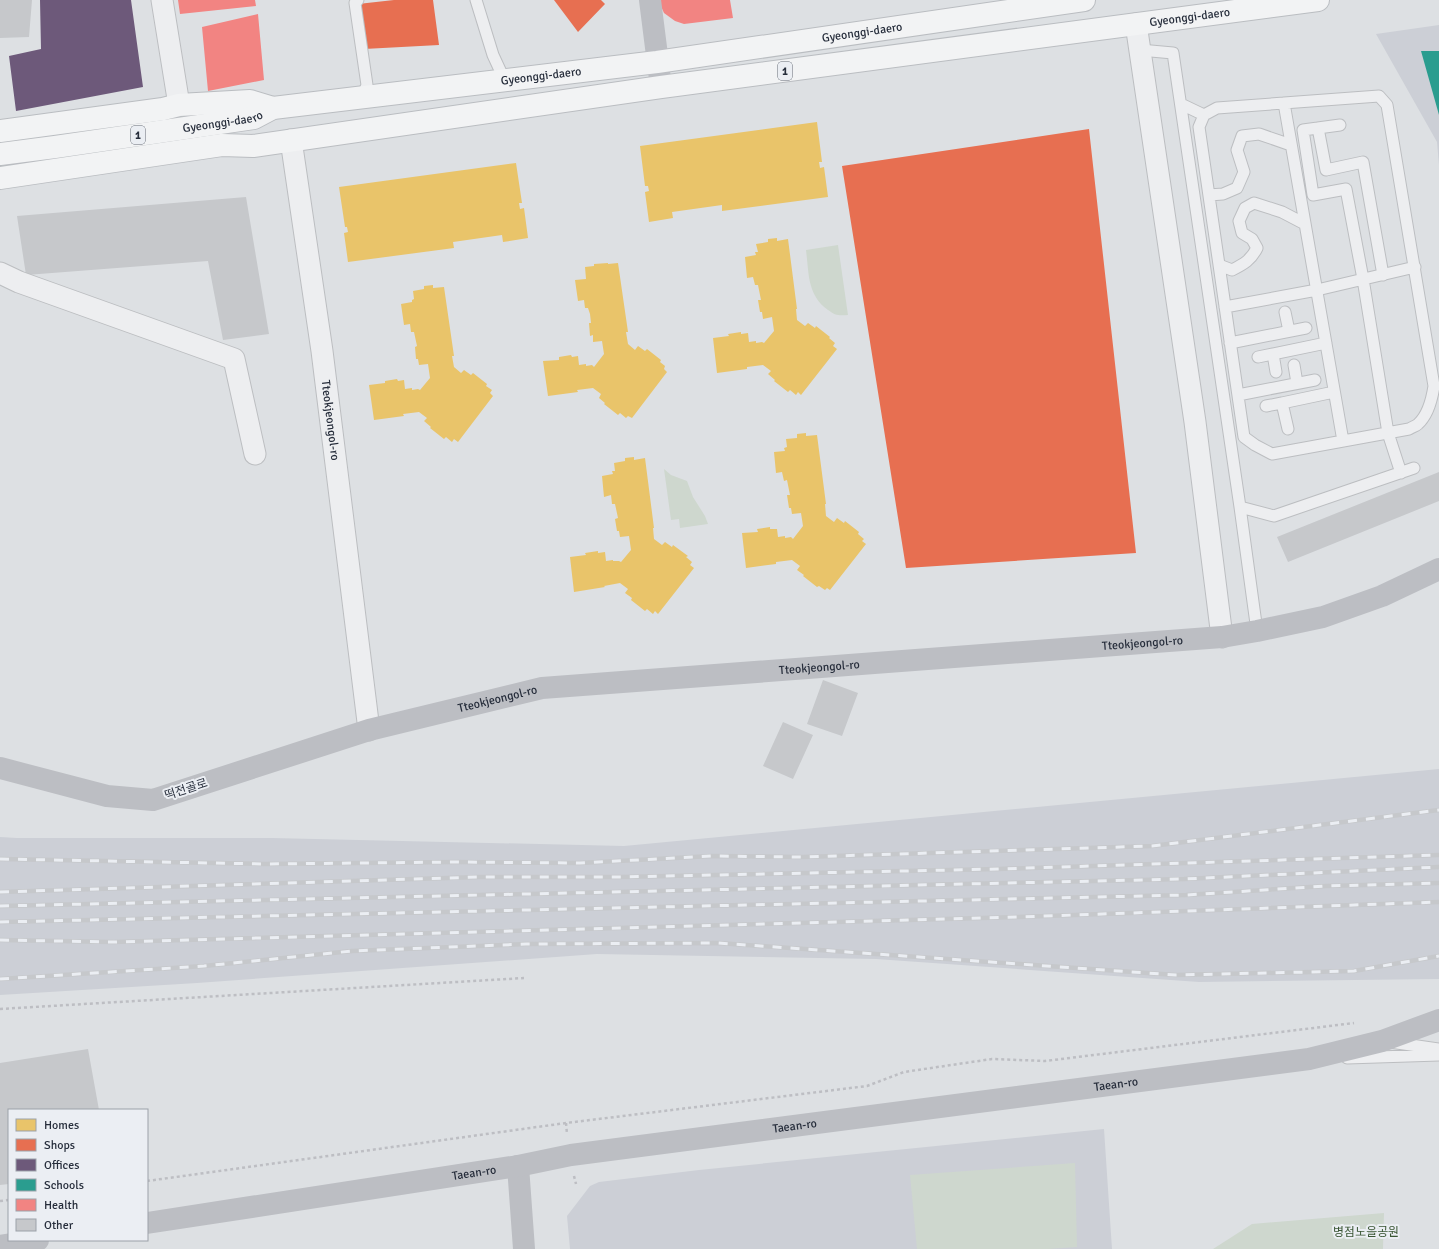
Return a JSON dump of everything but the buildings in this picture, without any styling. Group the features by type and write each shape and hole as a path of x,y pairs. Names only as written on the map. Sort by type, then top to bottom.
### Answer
{"main road":[{"name":"Gyeonggi-daero","path":"0,154 254,118 273,108 657,62 1004,6 1084,0"},
{"name":"Gyeonggi-daero","path":"0,178 222,145 253,146 661,87 1318,0"},
{"path":"0,131 164,109 179,105 250,101 273,108"},
{"name":"Gyeonggi-daero","path":"0,189 146,171 225,157 253,146"}],"street":[{"path":"162,0 179,105"},
{"path":"650,0 661,87"},
{"path":"1136,24 1195,422 1222,636"},
{"name":"Tteokjeongol-ro","path":"291,140 322,351 369,730 542,688 1222,636 1257,631 1323,617 1382,596 1439,569"},
{"path":"0,273 20,282 234,359 256,454"},
{"name":"떡전골로","path":"0,768 107,796 153,800 369,730"},
{"name":"Taean-ro","path":"148,1223 518,1166 571,1155 1309,1059 1382,1041 1439,1020"},
{"path":"518,1166 524,1249"},
{"path":"0,1246 32,1241"}],"lane":[{"path":"358,0 354,3 367,85 362,97"},
{"path":"476,0 494,55 505,81"},
{"path":"1140,50 1173,53 1257,631"},
{"path":"1380,96 1387,105 1434,386 1428,408 1418,425 1409,429 1272,454 1244,437 1200,126 1204,115 1216,108 1284,103 1380,96"},
{"path":"1284,103 1343,441"},
{"path":"1181,104 1204,115"},
{"path":"1340,124 1303,130 1313,195 1346,189 1363,279 1388,432 1401,473"},
{"path":"1318,128 1326,170 1363,162 1383,275"},
{"path":"1209,195 1223,194 1237,188 1244,172 1237,150 1242,136 1259,134 1291,145"},
{"path":"1219,265 1232,270 1245,264 1253,256 1257,248 1252,239 1242,233 1239,221 1245,208 1254,203 1282,212 1305,224"},
{"path":"1225,307 1317,290 1415,267"},
{"path":"1285,312 1289,331"},
{"path":"1230,343 1306,328"},
{"path":"1258,357 1326,343"},
{"path":"1273,354 1276,372"},
{"path":"1294,364 1297,383"},
{"path":"1238,395 1315,380"},
{"path":"1266,406 1334,392"},
{"path":"1282,403 1288,429"},
{"path":"1240,507 1274,516 1414,468"},
{"path":"1382,1041 1439,1049"},
{"path":"1309,1059 1439,1055"}],"path":[{"path":"0,1009 524,978"},
{"path":"148,1181 558,1124 866,1086 904,1072 992,1059 1045,1061 1356,1023"}],"shaded area":[{"path":"1439,25 1439,165 1437,142 1376,34"},
{"path":"1439,769 1439,979 1199,982 876,959 597,954 197,983 0,995 0,837 272,838 624,846"},
{"path":"1104,1129 1112,1249 570,1249 567,1216 590,1186 599,1182 699,1170"}],"green space":[{"path":"838,245 848,315 835,314 828,310 816,298 810,283 806,250"},
{"path":"664,469 671,475 687,481 693,497 705,516 708,524 680,528 679,519 671,520"},
{"path":"1075,1163 1077,1247 1048,1249 917,1249 910,1175"},
{"name":"병점노을공원","path":"1384,1213 1383,1249 1213,1249 1252,1224"}],"railway":[{"path":"0,859 264,864 456,862 580,863 712,856 803,857 1152,846 1439,810"},
{"path":"0,892 479,877 621,877 998,869 1439,855"},
{"path":"0,906 1184,879 1439,867"},
{"path":"0,922 1186,895 1326,886 1439,883"},
{"path":"0,940 113,942 1018,917 1439,902"},
{"path":"0,979 204,966 352,951 526,944 718,943 1176,975 1354,971 1439,956"}]}
